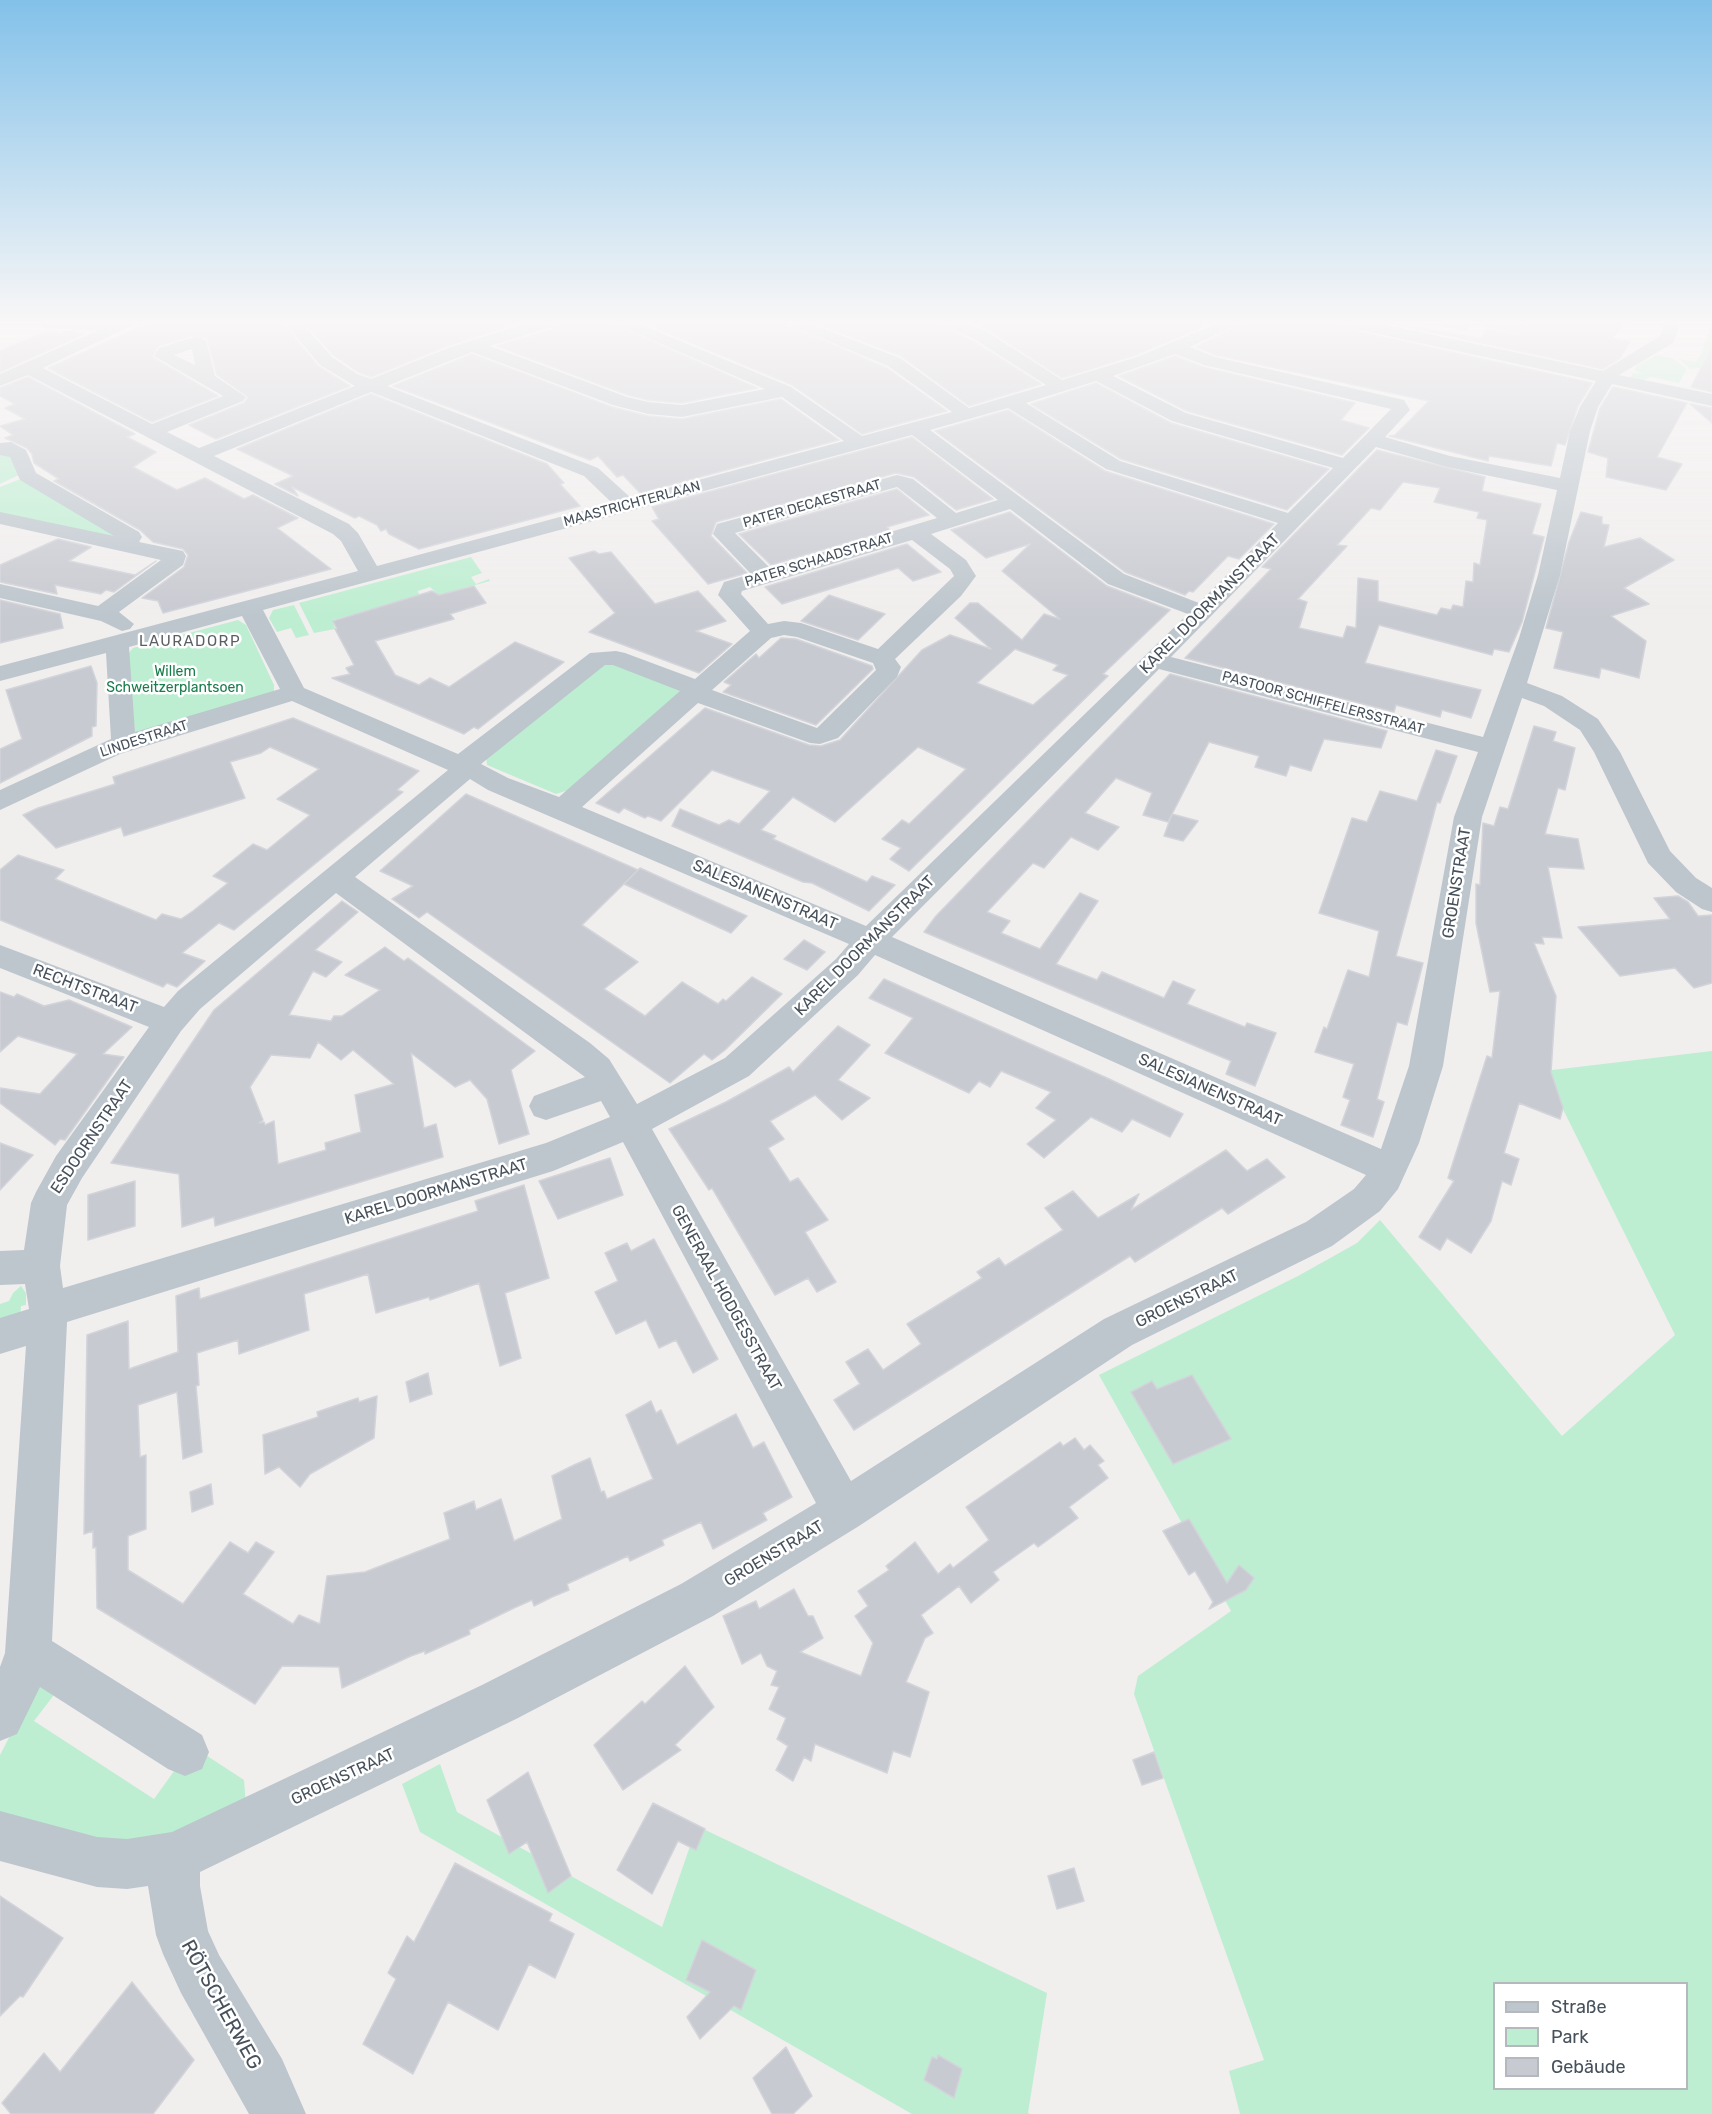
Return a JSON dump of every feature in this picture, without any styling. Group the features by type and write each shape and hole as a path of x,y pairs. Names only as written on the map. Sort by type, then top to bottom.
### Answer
{"street":[{"path":"134,422 341,530 350,538 371,574"},
{"path":"152,431 175,422"},
{"path":"199,455 282,422"},
{"path":"465,422 591,472 626,505"},
{"path":"829,422 859,443"},
{"name":"MAASTRICHTERLAAN","path":"0,674 938,422"},
{"path":"1043,422 1113,465 1293,521"},
{"path":"1195,422 1347,465"},
{"name":"KAREL DOORMANSTRAAT","path":"0,1336 47,1316 552,1156 630,1124 738,1067 847,968 870,940 1203,612 1389,422"},
{"name":"GROENSTRAAT","path":"0,1836 97,1862 127,1864 175,1857 499,1702 697,1600 844,1511 1118,1332 1319,1234 1367,1200 1390,1169 1402,1143 1426,1066 1463,837 1473,800 1531,638 1540,599 1549,575 1567,486 1584,422"},
{"path":"915,428 1116,579 1203,612"},
{"path":"1371,440 1447,461 1567,486"},
{"path":"0,449 11,448 19,454 18,479 154,550"},
{"name":"PATER DECAESTRAAT","path":"766,576 724,534 725,529 897,481 906,483 952,520"},
{"name":"PATER SCHAADSTRAAT","path":"763,632 728,592 736,585 1013,502"},
{"path":"0,518 175,556 175,560 102,614"},
{"path":"561,808 763,632 784,628 795,629 882,658 953,591 965,576 958,565 914,531"},
{"path":"0,591 115,617 121,623 125,743"},
{"path":"249,606 294,693"},
{"name":"ESDOORNSTRAAT","path":"0,1717 17,1686 28,1653 47,1316 41,1266 49,1203 69,1167 170,1022 189,1000 467,768 468,759 599,658 616,658 684,683 706,697 789,728 820,736 829,732 888,672 889,667 882,658"},
{"name":"PASTOOR SCHIFFELERSSTRAAT","path":"1154,660 1492,747"},
{"path":"1514,687 1553,702 1589,725 1607,752 1658,856 1681,880 1712,902"},
{"name":"LINDESTRAAT","path":"0,801 125,743 294,693"},
{"name":"SALESIANENSTRAAT","path":"294,693 467,768 498,784 561,808 870,940 1390,1169"},
{"name":"GENERAAL HODGESSTRAAT","path":"336,878 597,1068 609,1084 844,1511"},
{"name":"RECHTSTRAAT","path":"0,956 170,1022"},
{"path":"546,1106 609,1084"},
{"path":"0,1268 41,1266"},
{"path":"28,1653 185,1752"},
{"name":"RÖTSCHERWEG","path":"175,1857 174,1886 182,1935 200,1974 262,2079 278,2114"}],"green space":[{"path":"0,451 9,451 21,474 0,484"},
{"path":"24,480 140,545 0,515 0,487"},
{"path":"471,557 482,573 471,577 476,584 489,579 490,581 439,595 430,587 418,591 419,595 409,599 333,620 335,629 314,633 299,603"},
{"path":"294,605 309,635 296,638 291,628 277,632 269,618 273,610"},
{"name":"Willem Schweitzerplantsoen","path":"238,620 246,625 274,685 274,693 135,733 128,654 133,648"},
{"path":"612,663 682,689 682,693 569,790 556,794 487,765 486,755 598,666"},
{"path":"1712,1051 1712,2114 1240,2114 1229,2071 1264,2060 1134,1694 1138,1676 1231,1611 1099,1375 1298,1276 1357,1243 1380,1220 1562,1436 1675,1335 1544,1071"},
{"path":"21,1286 26,1293 26,1305 21,1306 20,1323 0,1329 0,1304 9,1301 13,1293"},
{"path":"39,1680 57,1691 34,1721 154,1799 192,1746 244,1780 246,1805 168,1837 119,1846 0,1813 0,1755"},
{"path":"440,1764 457,1812 662,1927 697,1826 1047,1993 1028,2113 1030,2114 912,2114 420,1832 402,1784"}],"building":[{"path":"16,422 112,422 135,434 127,437 156,452 133,467 177,490 205,478 244,499 253,495 298,518 277,528 331,569 163,613 158,601 142,598 184,567 188,555 183,549 153,542 140,530 54,481 59,479 34,463 32,454 27,448 5,438 13,435 0,426"},
{"path":"197,422 260,422 216,439 189,425"},
{"path":"304,422 441,422 547,464 564,483 560,484 580,506 419,549 389,534 386,529 381,531 377,525 359,516 355,518 292,487 298,496 275,484 293,476 237,449"},
{"path":"488,422 813,422 839,440 640,493 623,475 617,477 598,456 590,460"},
{"path":"844,422 908,422 862,434"},
{"path":"967,422 1027,422 1105,471 1274,524 1239,559 1228,556 1193,592 1189,591 1185,595 1125,572 935,431"},
{"path":"1060,422 1168,422 1329,469 1287,510 1121,459"},
{"path":"1225,422 1347,422 1369,428 1342,455"},
{"path":"1408,422 1573,422 1565,445 1557,443 1551,466 1489,456 1488,461 1389,436 1395,435"},
{"path":"1596,422 1677,422 1657,457 1682,464 1666,490 1606,477 1608,458 1588,452"},
{"path":"912,437 993,499 956,510 914,477 896,473 716,522 711,536 747,573 708,584 652,521 659,519 652,507"},
{"path":"1377,450 1485,477 1482,491 1541,504 1532,534 1544,537 1522,622 1509,652 1494,649 1492,655 1379,625 1365,663 1481,690 1471,718 1442,710 1440,717 1396,705 1394,712 1185,658 1271,569 1262,567","holes":["1403,482 1440,488 1434,502 1479,512 1477,518 1487,520 1480,565 1474,563 1473,582 1466,581 1463,607 1453,605 1451,610 1441,608 1437,615 1378,601 1378,581 1358,578 1356,628 1347,626 1343,638 1299,628 1307,602 1298,599 1347,546 1337,545 1371,508 1380,510"]},
{"path":"897,489 929,515 887,527 890,530 771,565 739,534"},
{"path":"1010,512 1107,586 1170,610 1103,674 1108,676 909,871 890,859 901,848 882,839 902,820 909,824 966,769 918,747 835,822 793,797 761,830 776,836 773,839 867,882 872,876 895,885 869,911 812,883 803,882 672,826 680,809 719,825 729,820 739,824 770,791 712,770 661,821 648,816 645,818 624,808 619,813 596,803 705,708 809,745 821,746 840,740 922,650 950,635 991,649 955,618 970,603 978,603 1022,640 1044,614 1060,619 1002,571 1030,544 986,558 951,530","holes":["1015,649 1058,665 1053,670 1068,675 1033,705 977,683"]},
{"path":"1581,512 1602,517 1602,524 1609,525 1604,547 1640,538 1674,560 1624,588 1649,604 1611,616 1646,641 1639,678 1601,668 1599,678 1554,668 1563,632 1546,628 1569,542"},
{"path":"58,539 91,547 69,561 135,575 156,561 114,592 106,590 101,594 55,585 57,594 0,582 0,565"},
{"path":"907,544 941,572 913,581 898,568 782,604 765,587"},
{"path":"594,551 599,554 611,552 655,604 698,591 726,621 696,631 732,644 699,673 589,632 615,613 569,558"},
{"path":"474,586 486,603 450,614 454,619 375,641 395,675 419,685 430,678 449,687 515,642 564,662 478,729 474,727 464,734 332,678 350,674 346,668 354,665 333,621 432,591 439,595"},
{"path":"829,595 885,614 858,640 801,621"},
{"path":"0,600 60,614 63,628 0,643"},
{"path":"781,638 796,639 872,666 873,669 816,725 723,692 731,685 724,682 756,654 759,658"},
{"path":"91,666 97,683 96,726 92,727 92,736 0,783 0,749 22,739 6,690"},
{"path":"1170,674 1387,731 1381,748 1324,739 1311,771 1290,765 1286,776 1255,767 1259,756 1209,742 1168,822 1143,815 1152,793 1116,778 1085,813 1119,827 1098,850 1071,837 1044,868 1033,863 987,912 1010,921 1001,933 1040,949 1080,893 1098,901 1056,964 1097,980 1102,972 1164,998 1173,981 1195,990 1187,1004 1245,1027 1247,1023 1276,1033 1255,1086 1226,1074 1231,1061 924,932 936,916"},
{"path":"293,718 419,771 397,790 403,792 234,930 219,923 182,953 205,961 177,987 167,983 163,987 0,920 0,870 18,855 64,870 55,879 156,920 162,914 181,919 193,911 228,883 213,876 253,844 267,850 310,815 277,799 319,769 270,747 261,753 230,762 245,798 124,836 121,827 56,848 23,815 38,808 115,784 113,777"},
{"path":"1534,726 1556,732 1553,741 1575,748 1565,790 1558,788 1545,834 1578,839 1584,869 1548,867 1562,938 1542,937 1544,944 1534,943 1556,996 1551,1072 1563,1108 1560,1119 1519,1103 1504,1153 1519,1159 1511,1185 1502,1181 1491,1221 1471,1253 1447,1238 1440,1250 1419,1237 1454,1181 1448,1178 1487,1056 1492,1058 1500,991 1490,992 1476,923 1476,884 1480,885 1483,823 1494,826 1500,807 1508,809"},
{"path":"1436,750 1457,756 1440,803 1437,802 1396,956 1423,963 1407,1025 1397,1022 1377,1099 1384,1102 1373,1137 1341,1125 1350,1100 1343,1097 1354,1064 1315,1052 1324,1027 1327,1029 1348,970 1369,977 1379,931 1319,913 1352,818 1367,822 1380,791 1417,801"},
{"path":"466,794 638,870 582,925 638,962 604,989 645,1016 682,982 718,1004 723,999 726,1001 752,977 782,994 725,1050 712,1060 704,1054 670,1083 427,912 419,918 392,899 413,886 380,871"},
{"path":"1172,814 1198,821 1183,841 1164,836"},
{"path":"640,868 747,916 731,933 624,884"},
{"path":"1678,896 1688,902 1698,916 1712,915 1712,983 1694,988 1675,968 1620,976 1578,927 1670,919 1654,898"},
{"path":"342,901 358,912 315,950 342,962 326,977 313,971 289,1015 331,1021 334,1016 342,1016 380,990 345,975 385,947 404,961 408,958 535,1051 511,1070 529,1134 499,1144 487,1099 470,1080 455,1087 411,1053 424,1128 436,1124 443,1157 215,1226 214,1217 182,1227 179,1174 111,1163 214,1010","holes":["318,1042 341,1060 353,1050 394,1084 355,1095 361,1132 325,1143 326,1150 278,1164 274,1121 265,1125 264,1122 259,1123 263,1120 250,1087 271,1055 310,1058"]},
{"path":"804,940 825,952 807,970 784,959"},
{"path":"884,979 1183,1114 1170,1137 1132,1119 1122,1132 1091,1117 1044,1158 1027,1144 1056,1120 1036,1108 1051,1092 1001,1071 990,1087 979,1081 969,1093 885,1053 913,1018 869,998"},
{"path":"0,992 14,997 17,994 44,1006 69,1000 132,1027 103,1054 124,1057 65,1140 60,1139 55,1145 0,1103 0,1088 40,1094 77,1054 18,1036 0,1052"},
{"path":"838,1026 870,1045 838,1080 870,1098 842,1120 815,1095 770,1121 784,1139 768,1148 790,1182 798,1178 828,1220 805,1232 836,1282 817,1292 808,1278 775,1295 712,1188 709,1190 669,1129 726,1102 789,1067 793,1072"},
{"path":"0,1143 33,1155 0,1190"},
{"path":"1226,1150 1247,1171 1267,1159 1285,1177 1228,1214 1222,1208 1135,1262 1130,1256 854,1430 834,1400 860,1384 846,1362 868,1349 883,1370 921,1344 907,1324 982,1278 977,1272 999,1258 1005,1266 1063,1230 1045,1208 1073,1191 1098,1218 1139,1194 1131,1210"},
{"path":"610,1158 623,1195 558,1219 539,1181"},
{"path":"135,1181 135,1226 88,1240 88,1195"},
{"path":"524,1185 549,1278 505,1293 521,1358 500,1366 479,1283 430,1300 429,1297 376,1313 368,1274 304,1294 309,1330 239,1354 238,1340 197,1353 199,1385 196,1386 202,1452 183,1459 177,1392 138,1405 140,1457 146,1455 146,1529 128,1536 128,1570 183,1604 230,1542 248,1553 256,1542 274,1552 243,1594 293,1624 299,1615 320,1624 327,1576 365,1572 450,1539 444,1513 474,1501 476,1510 501,1499 514,1541 562,1519 552,1476 574,1465 590,1458 601,1492 604,1491 607,1499 653,1479 626,1415 651,1401 656,1413 661,1410 677,1445 736,1414 753,1448 764,1442 792,1497 763,1513 767,1520 713,1549 701,1522 662,1540 664,1545 630,1561 628,1556 567,1584 569,1590 534,1606 532,1600 469,1630 470,1634 425,1654 425,1651 411,1656 342,1688 339,1667 282,1666 255,1704 97,1608 96,1547 93,1548 93,1531 84,1534 87,1335 128,1321 129,1369 178,1352 176,1296 199,1288 200,1299 478,1211 475,1201"},
{"path":"654,1239 718,1359 693,1373 676,1340 659,1348 646,1320 616,1334 595,1292 618,1281 605,1253 627,1243 631,1251"},
{"path":"428,1373 432,1394 410,1402 406,1382"},
{"path":"1192,1375 1231,1439 1173,1464 1131,1392 1152,1381 1157,1389"},
{"path":"377,1396 374,1438 310,1474 300,1487 279,1467 265,1474 263,1435 318,1417 317,1412 358,1398 359,1402"},
{"path":"1075,1438 1084,1450 1090,1445 1104,1461 1098,1465 1108,1478 1069,1507 1078,1518 1038,1547 1034,1543 993,1572 999,1580 971,1603 959,1586 921,1615 933,1633 925,1638 906,1682 929,1692 910,1757 893,1751 887,1773 815,1744 811,1761 804,1757 793,1781 776,1770 788,1746 777,1739 786,1718 769,1709 779,1687 771,1685 777,1671 767,1666 761,1653 742,1664 723,1616 756,1601 759,1609 794,1589 808,1616 813,1616 823,1638 800,1652 861,1676 873,1643 855,1616 868,1606 858,1591 889,1570 886,1566 915,1542 938,1574 950,1564 953,1568 989,1540 966,1507 1060,1442 1063,1446"},
{"path":"211,1484 213,1504 192,1512 190,1492"},
{"path":"1189,1519 1227,1583 1239,1565 1254,1578 1246,1590 1209,1609 1213,1602 1195,1571 1189,1575 1163,1531"},
{"path":"685,1666 714,1707 675,1745 681,1750 623,1790 594,1745 642,1701 645,1704"},
{"path":"1154,1752 1163,1778 1142,1785 1133,1760"},
{"path":"528,1772 571,1876 548,1893 527,1842 509,1854 487,1800"},
{"path":"653,1803 705,1829 696,1850 678,1841 652,1894 617,1870"},
{"path":"455,1863 552,1914 549,1921 574,1934 555,1978 529,1964 498,2030 448,2002 413,2074 363,2044 396,1979 388,1973 407,1936 414,1942"},
{"path":"1074,1868 1084,1901 1057,1909 1048,1876"},
{"path":"0,1896 63,1938 23,1997 20,1996 0,2016"},
{"path":"702,1940 756,1970 741,2010 734,2006 700,2039 687,2017 710,1992 686,1980"},
{"path":"132,1982 194,2060 153,2114 11,2114 2,2103 44,2053 60,2072"},
{"path":"786,2047 812,2096 793,2114 772,2114 753,2078"},
{"path":"938,2055 962,2069 954,2098 924,2080 932,2057 937,2059"}],"district":[{"name":"LAURADORP","path":"190,642"}]}
